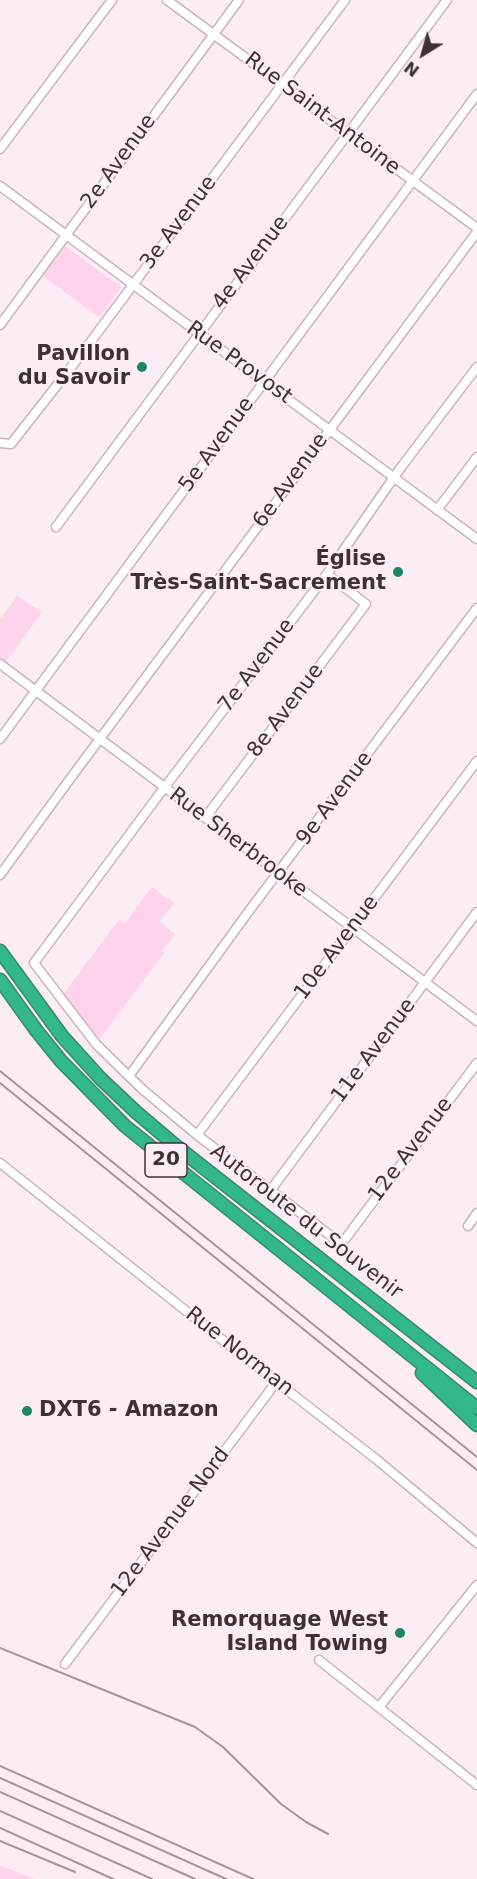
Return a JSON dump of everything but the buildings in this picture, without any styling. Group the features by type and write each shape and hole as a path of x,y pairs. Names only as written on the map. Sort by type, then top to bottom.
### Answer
{"highway":[{"name":"Autoroute du Souvenir","path":"0,951 62,1036 86,1064 125,1102 183,1151 477,1382"},
{"name":"Autoroute du Souvenir","path":"0,980 57,1055 98,1101 125,1126 477,1408"},
{"path":"358,1313 477,1425"}],"street":[{"path":"0,149 112,0"},
{"name":"Rue Saint-Antoine","path":"167,0 477,230"},
{"name":"2e Avenue","path":"0,324 239,0"},
{"name":"3e Avenue","path":"0,443 11,444 83,352 345,0"},
{"name":"4e Avenue","path":"56,527 447,0"},
{"name":"5e Avenue","path":"0,739 477,94"},
{"name":"Rue Provost","path":"0,186 477,539"},
{"name":"6e Avenue","path":"0,875 477,230"},
{"name":"7e Avenue","path":"129,1076 96,1044 34,963 164,787 327,574 395,477 477,367"},
{"path":"437,510 477,457"},
{"name":"8e Avenue","path":"205,818 366,604 327,574"},
{"name":"9e Avenue","path":"129,1076 477,608"},
{"name":"Rue Sherbrooke","path":"0,664 477,1021"},
{"name":"10e Avenue","path":"197,1135 477,761"},
{"name":"11e Avenue","path":"270,1191 477,912"},
{"name":"12e Avenue","path":"270,1191 335,1239 346,1238 477,1063"},
{"path":"129,1076 197,1135 270,1191"},
{"name":"Rue Norman","path":"0,1163 376,1459 477,1543"},
{"path":"468,1226 477,1214"},
{"name":"12e Avenue Nord","path":"65,1664 277,1381"},
{"path":"379,1707 477,1585"},
{"path":"319,1660 477,1785"}],"shaded area":[{"path":"65,246 121,287 99,317 43,276"},
{"path":"17,596 42,612 6,662 0,658 0,620"},
{"path":"152,887 174,903 159,922 175,934 162,951 164,953 96,1044 60,998 119,920 125,923"},
{"path":"0,1865 31,1878 34,1879 0,1879"}],"railway":[{"path":"0,1071 477,1457"},
{"path":"0,1083 477,1470"},
{"path":"0,1648 195,1727 223,1747 281,1804 328,1834"},
{"path":"0,1766 253,1879"},
{"path":"0,1778 226,1879"},
{"path":"0,1792 195,1879"},
{"path":"0,1811 152,1879"},
{"path":"0,1828 113,1879"},
{"path":"0,1841 75,1872"}],"place":[{"name":"Pavillon du Savoir","path":"142,367"},
{"name":"Église Très-Saint-Sacrement","path":"398,572"},
{"name":"DXT6 - Amazon","path":"27,1411"},
{"name":"Remorquage West Island Towing","path":"400,1633"}]}
